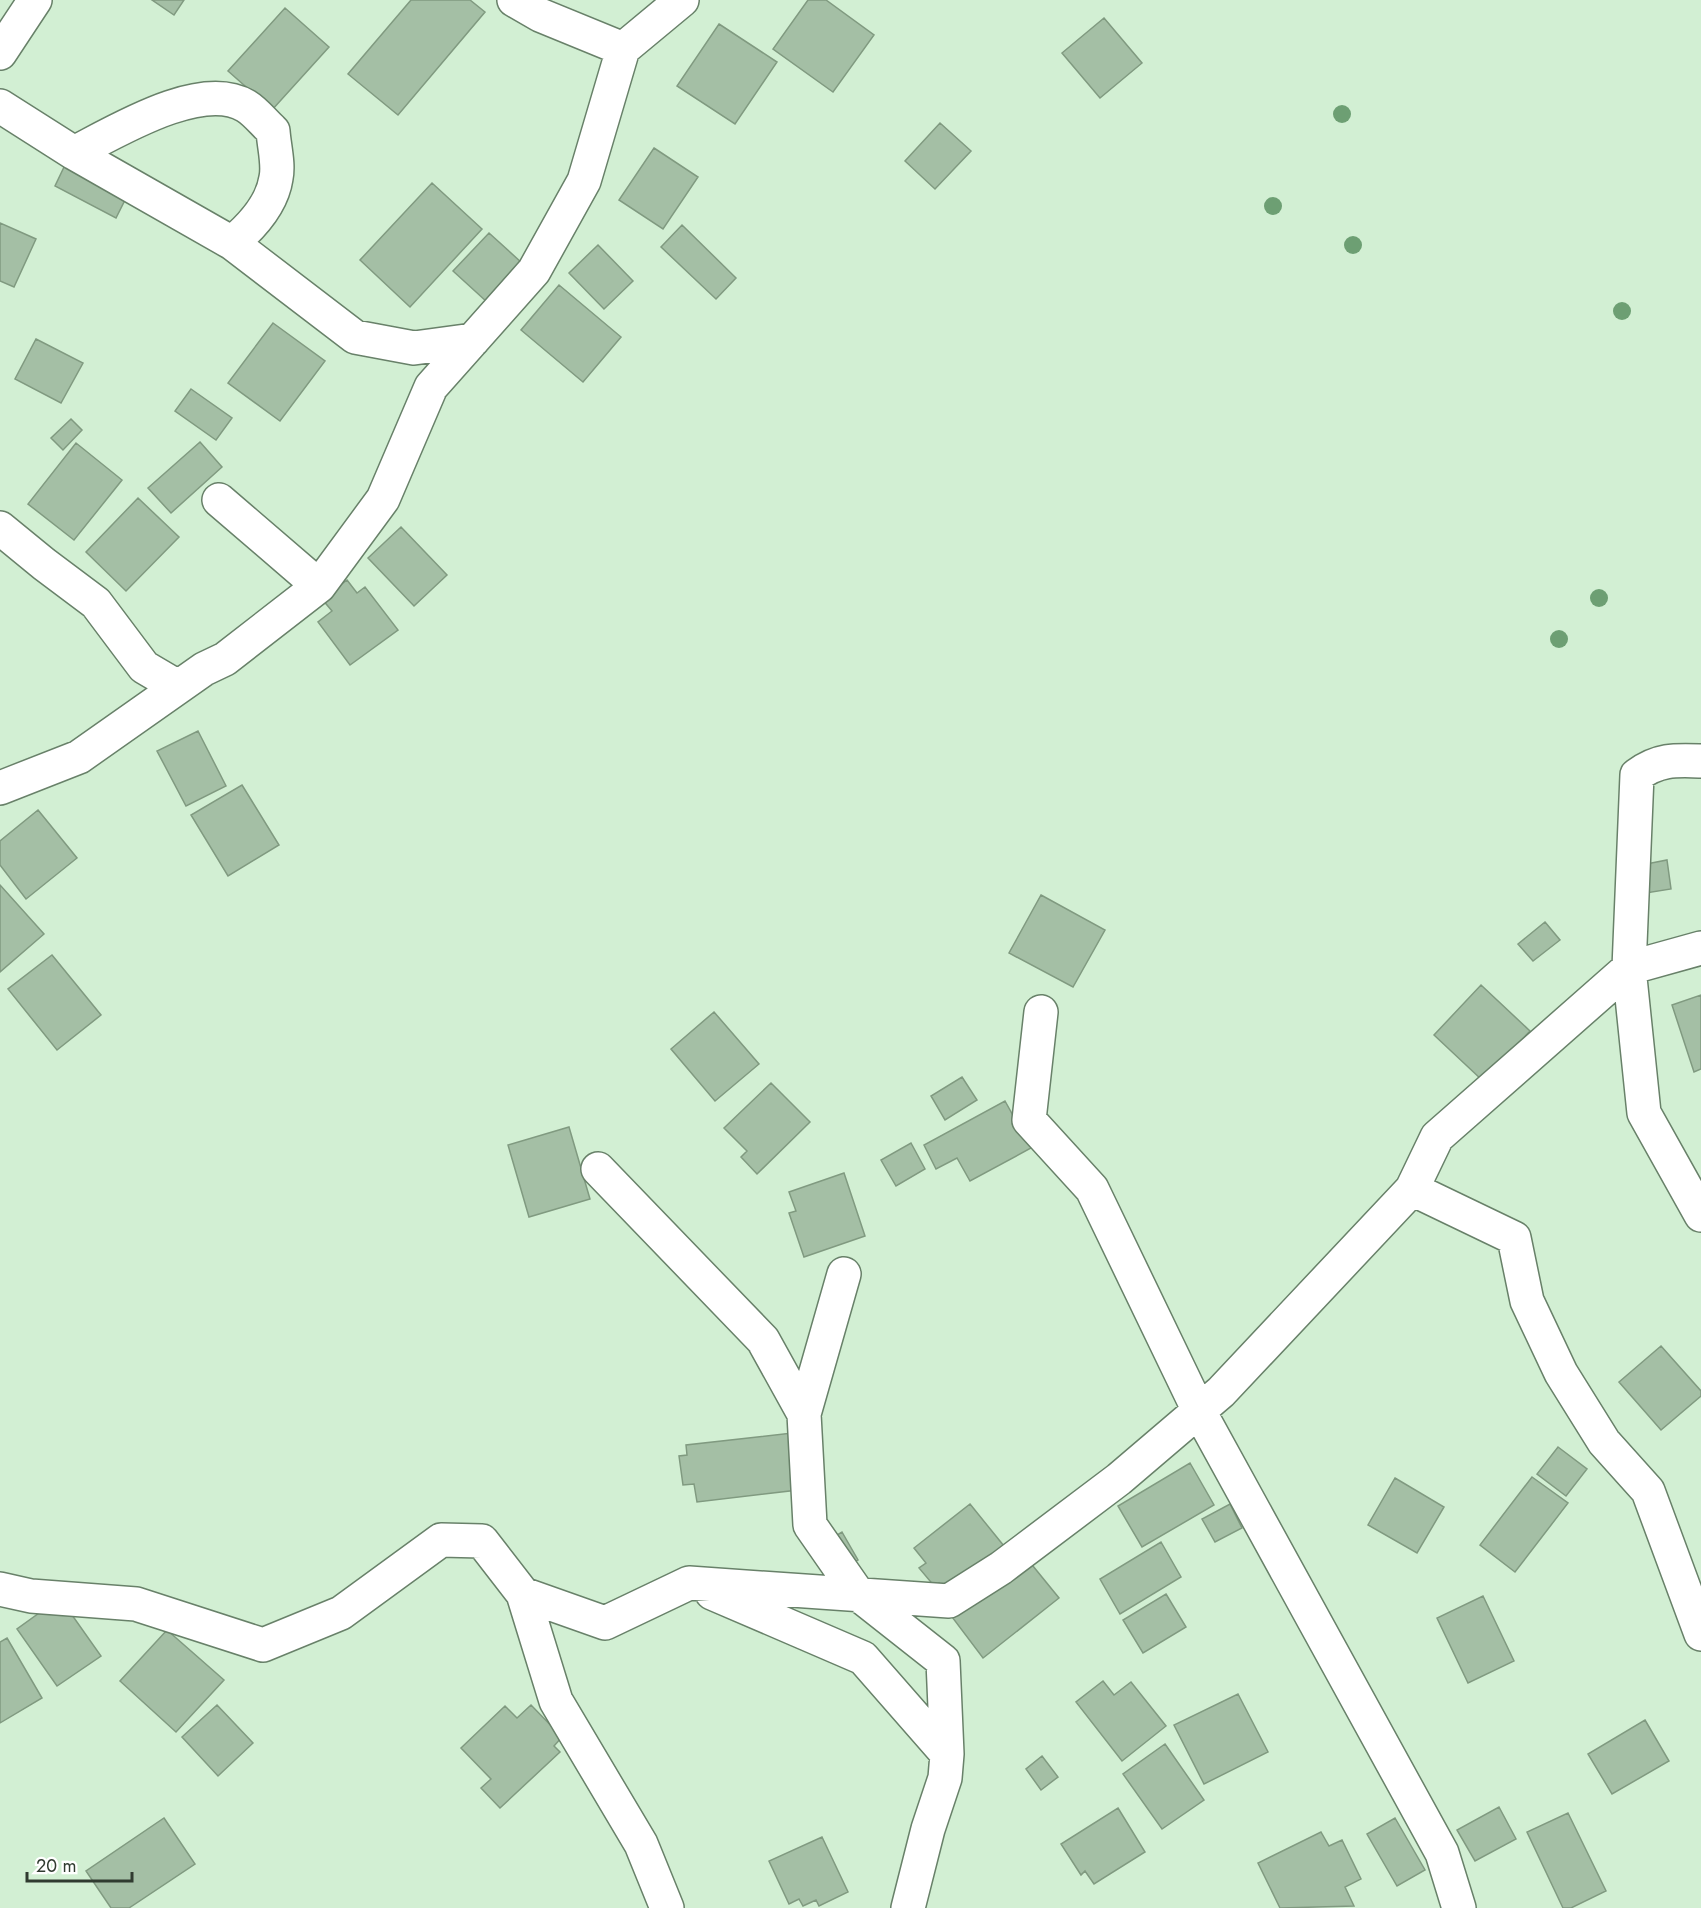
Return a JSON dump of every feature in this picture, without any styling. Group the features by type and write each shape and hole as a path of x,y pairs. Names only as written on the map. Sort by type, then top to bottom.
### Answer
{"street":[{"path":"0,53 34,0"},
{"path":"514,0 540,15 622,49"},
{"path":"0,788 79,757 204,669 225,658 319,586 383,499 430,387 534,271 584,182 622,49 682,0"},
{"path":"74,153 141,118 198,98 222,98 245,106 273,131 276,178 266,205 248,229 232,243"},
{"path":"0,106 74,153 232,243 355,337 414,348 472,340"},
{"path":"219,500 319,586"},
{"path":"0,528 96,603 144,667 178,687"},
{"path":"1701,761 1676,759 1651,765 1637,774 1629,968 1644,1113 1701,1215"},
{"path":"523,1594 605,1623 689,1583 949,1601 1001,1568 1119,1479 1199,1412 1413,1189 1437,1137 1629,968 1701,948"},
{"path":"1041,1012 1029,1120 1092,1189 1199,1412 1442,1853 1463,1905"},
{"path":"598,1168 763,1340 804,1414"},
{"path":"1413,1189 1514,1238 1527,1301 1561,1373 1604,1442 1648,1491 1701,1634"},
{"path":"844,1274 804,1414 810,1525 858,1594 943,1661 947,1754 945,1778 928,1829 908,1908"},
{"path":"0,1589 31,1596 136,1604 263,1645 341,1613 441,1540 482,1541 523,1594 556,1701 641,1844 667,1908"},
{"path":"689,1583 863,1658 947,1754"}],"building":[{"path":"152,0 184,0 174,15"},
{"path":"411,0 470,0 485,12 398,115 348,74"},
{"path":"808,0 826,0 874,35 833,92 773,49"},
{"path":"285,8 329,47 272,110 228,71"},
{"path":"1104,18 1142,63 1100,98 1062,53"},
{"path":"719,24 777,62 735,124 677,86"},
{"path":"940,123 971,151 935,189 905,161"},
{"path":"654,148 698,177 663,229 619,200"},
{"path":"65,165 127,196 116,218 55,186"},
{"path":"432,183 482,229 410,307 360,260"},
{"path":"0,223 36,239 14,287 0,281"},
{"path":"682,225 736,278 716,299 661,247"},
{"path":"489,233 522,263 487,302 453,271"},
{"path":"598,245 633,281 604,309 569,273"},
{"path":"559,285 621,337 583,382 521,330"},
{"path":"273,323 325,361 280,421 228,383"},
{"path":"36,339 83,363 61,403 15,379"},
{"path":"191,389 232,418 216,440 175,411"},
{"path":"71,419 82,430 63,450 51,438"},
{"path":"200,442 222,467 171,513 148,488"},
{"path":"76,443 122,480 74,540 28,504"},
{"path":"138,498 179,537 126,591 86,552"},
{"path":"401,527 447,575 414,606 368,558"},
{"path":"347,580 357,593 365,587 398,630 350,665 318,622 332,611 322,599"},
{"path":"198,731 226,786 186,806 157,751"},
{"path":"242,785 279,845 228,876 191,815"},
{"path":"38,810 77,858 26,899 0,865 0,841"},
{"path":"1667,860 1671,889 1646,893 1641,865"},
{"path":"0,885 44,934 0,972"},
{"path":"1041,895 1105,930 1073,987 1009,953"},
{"path":"1545,922 1560,940 1533,961 1518,944"},
{"path":"52,955 101,1015 57,1050 8,989"},
{"path":"1481,985 1530,1031 1483,1081 1434,1035"},
{"path":"1701,995 1701,1069 1694,1072 1672,1005"},
{"path":"714,1012 759,1064 715,1101 671,1049"},
{"path":"962,1077 977,1100 945,1120 931,1096"},
{"path":"771,1083 810,1122 757,1174 741,1157 747,1151 724,1128"},
{"path":"1005,1101 1031,1148 970,1181 957,1158 936,1169 924,1145"},
{"path":"569,1127 590,1199 529,1217 508,1145"},
{"path":"911,1143 925,1169 896,1186 881,1160"},
{"path":"844,1173 865,1236 804,1257 789,1213 796,1211 789,1192"},
{"path":"1661,1346 1701,1391 1701,1396 1661,1430 1619,1382"},
{"path":"792,1433 798,1490 697,1502 694,1484 683,1485 679,1456 687,1455 686,1445"},
{"path":"1558,1447 1587,1469 1566,1496 1537,1474"},
{"path":"1190,1463 1214,1505 1142,1547 1118,1506"},
{"path":"1532,1477 1568,1503 1515,1572 1480,1545"},
{"path":"1395,1478 1444,1507 1417,1553 1368,1525"},
{"path":"970,1504 1008,1551 950,1597 939,1583 935,1587 919,1568 926,1563 914,1548"},
{"path":"1230,1504 1242,1528 1215,1542 1202,1519"},
{"path":"842,1532 858,1560 843,1568 827,1541"},
{"path":"1161,1542 1181,1577 1120,1614 1100,1579"},
{"path":"1024,1555 1059,1598 983,1658 949,1613"},
{"path":"1166,1594 1186,1627 1143,1653 1123,1620"},
{"path":"1483,1596 1514,1661 1468,1683 1437,1618"},
{"path":"60,1598 101,1656 57,1686 17,1629"},
{"path":"167,1630 224,1680 176,1732 120,1681"},
{"path":"7,1638 42,1698 0,1723 0,1642"},
{"path":"1103,1681 1114,1695 1131,1682 1166,1726 1122,1761 1076,1702"},
{"path":"1238,1694 1268,1752 1204,1784 1174,1725"},
{"path":"217,1705 253,1743 218,1776 182,1737"},
{"path":"531,1705 562,1737 554,1746 560,1752 500,1808 481,1788 491,1779 461,1748 505,1706 517,1718"},
{"path":"1645,1720 1669,1761 1612,1794 1588,1754"},
{"path":"1165,1744 1204,1800 1162,1829 1123,1774"},
{"path":"1042,1756 1058,1777 1041,1790 1026,1769"},
{"path":"1499,1807 1516,1839 1475,1861 1457,1830"},
{"path":"1118,1808 1145,1852 1094,1884 1085,1871 1081,1875 1061,1844"},
{"path":"1568,1813 1606,1891 1571,1908 1563,1908 1527,1832"},
{"path":"164,1818 195,1864 129,1908 111,1908 86,1871"},
{"path":"1395,1818 1425,1870 1397,1886 1367,1834"},
{"path":"1321,1832 1329,1846 1342,1840 1361,1879 1345,1887 1354,1906 1280,1908 1258,1863"},
{"path":"822,1837 848,1892 819,1906 816,1900 803,1906 799,1899 789,1904 769,1861"}]}
